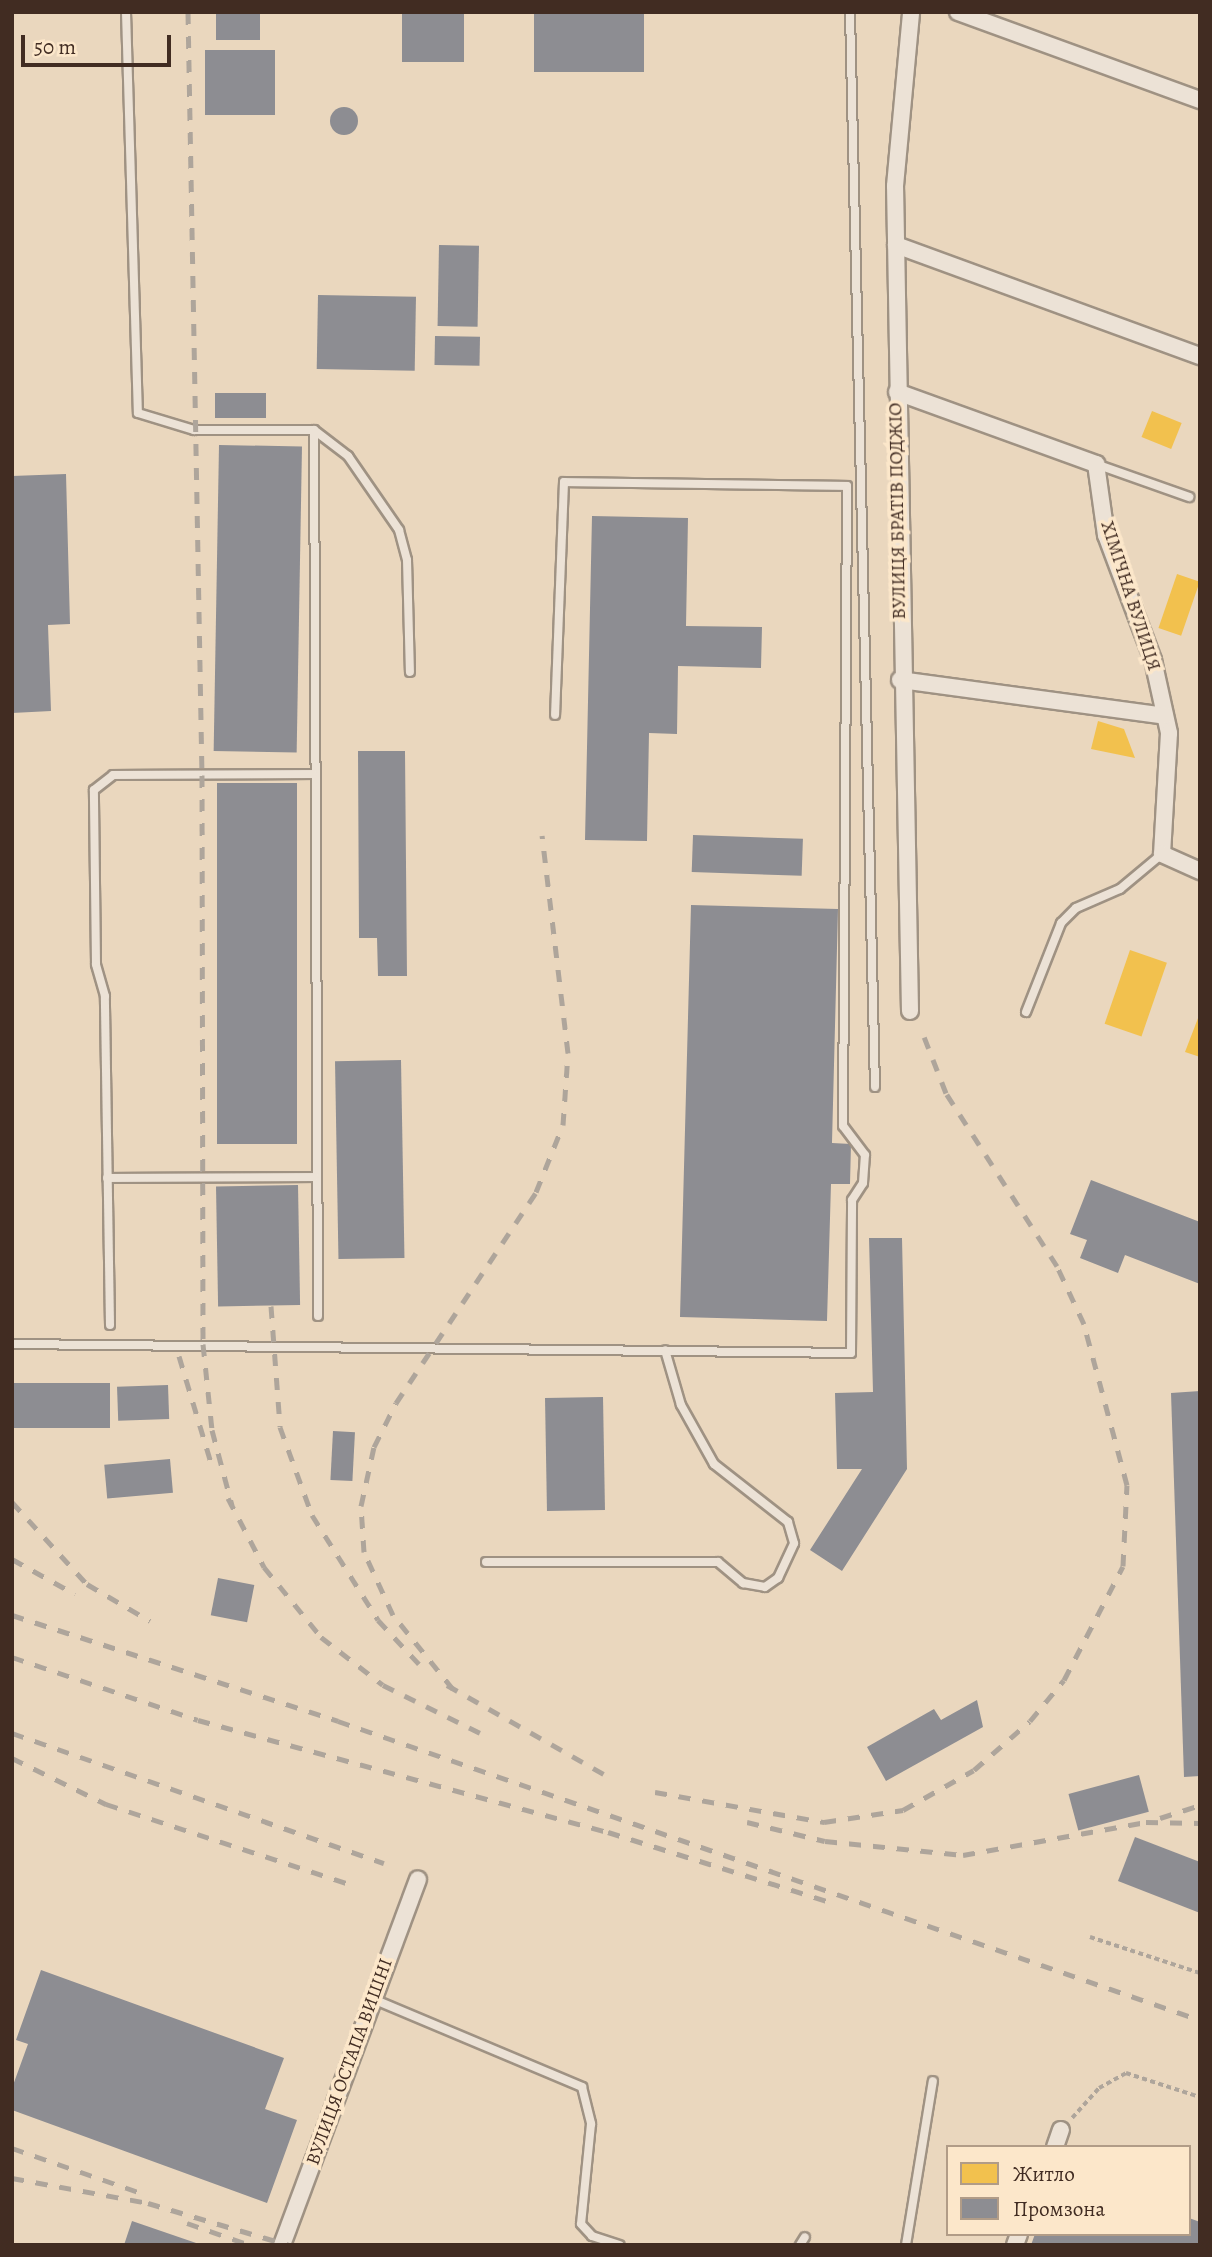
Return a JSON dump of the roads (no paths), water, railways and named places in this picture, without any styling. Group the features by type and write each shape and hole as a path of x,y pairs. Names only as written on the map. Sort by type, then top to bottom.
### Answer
{"street":[{"name":"ВУЛИЦЯ БРАТІВ ПОДЖІО","path":"910,1011 900,680 896,245 911,12"},
{"path":"958,12 1200,100"},
{"path":"896,245 1200,356"},
{"path":"897,392 1096,464"},
{"name":"ХІМІЧНА ВУЛИЦЯ","path":"1096,464 1106,535 1153,660 1165,716 1171,757 1161,854"},
{"path":"900,680 1165,716"},
{"path":"1161,854 1200,871"},
{"name":"ВУЛИЦЯ ОСТАПА ВИШНІ","path":"282,2245 418,1880"},
{"path":"1056,2145 1062,2130"}],"lane":[{"path":"126,12 138,413 194,430 314,430 348,456 399,530 407,560 410,672"},
{"path":"850,12 875,1087"},
{"path":"314,430 313,774 318,1315"},
{"path":"1096,464 1189,497"},
{"path":"12,1344 851,1353 852,1200 863,1183 865,1155 843,1126 847,486 564,482 555,715"},
{"path":"110,1325 94,790 113,775 313,774"},
{"path":"1026,1012 1062,923 1076,908 1120,889 1161,854"},
{"path":"107,1178 315,1177"},
{"path":"486,1562 718,1562 743,1583 765,1587 778,1578 794,1543 788,1522 714,1464 681,1405 665,1350"},
{"path":"373,1999 582,2087 591,2124 581,2224 592,2236 620,2245"},
{"path":"906,2245 933,2081"}],"railway":[{"path":"188,12 202,775 203,1344 212,1430 232,1505"},
{"path":"453,1689 393,1615 364,1552 361,1506 374,1447 396,1403 536,1192 563,1125 568,1053 542,836"},
{"path":"655,1792 824,1822 903,1810 974,1770 1030,1721 1064,1680 1123,1566 1127,1485 1084,1324 1057,1266 946,1093 921,1029"},
{"path":"271,1306 280,1427 312,1515 378,1620 419,1664"},
{"path":"179,1356 211,1463"},
{"path":"228,1498 264,1567 321,1637 383,1685 484,1735"},
{"path":"12,1502 87,1584 150,1621"},
{"path":"12,1559 75,1594"},
{"path":"12,1615 338,1721 1200,2020"},
{"path":"12,1657 198,1720 608,1832 830,1902"},
{"path":"447,1685 609,1777"},
{"path":"12,1733 384,1863"},
{"path":"12,1758 106,1804 355,1886"},
{"path":"1160,1818 1200,1805"},
{"path":"747,1822 825,1841 963,1855 1146,1822 1200,1823"},
{"path":"12,2148 138,2192"},
{"path":"12,2178 148,2203 289,2245"},
{"path":"187,2223 250,2245"}]}
